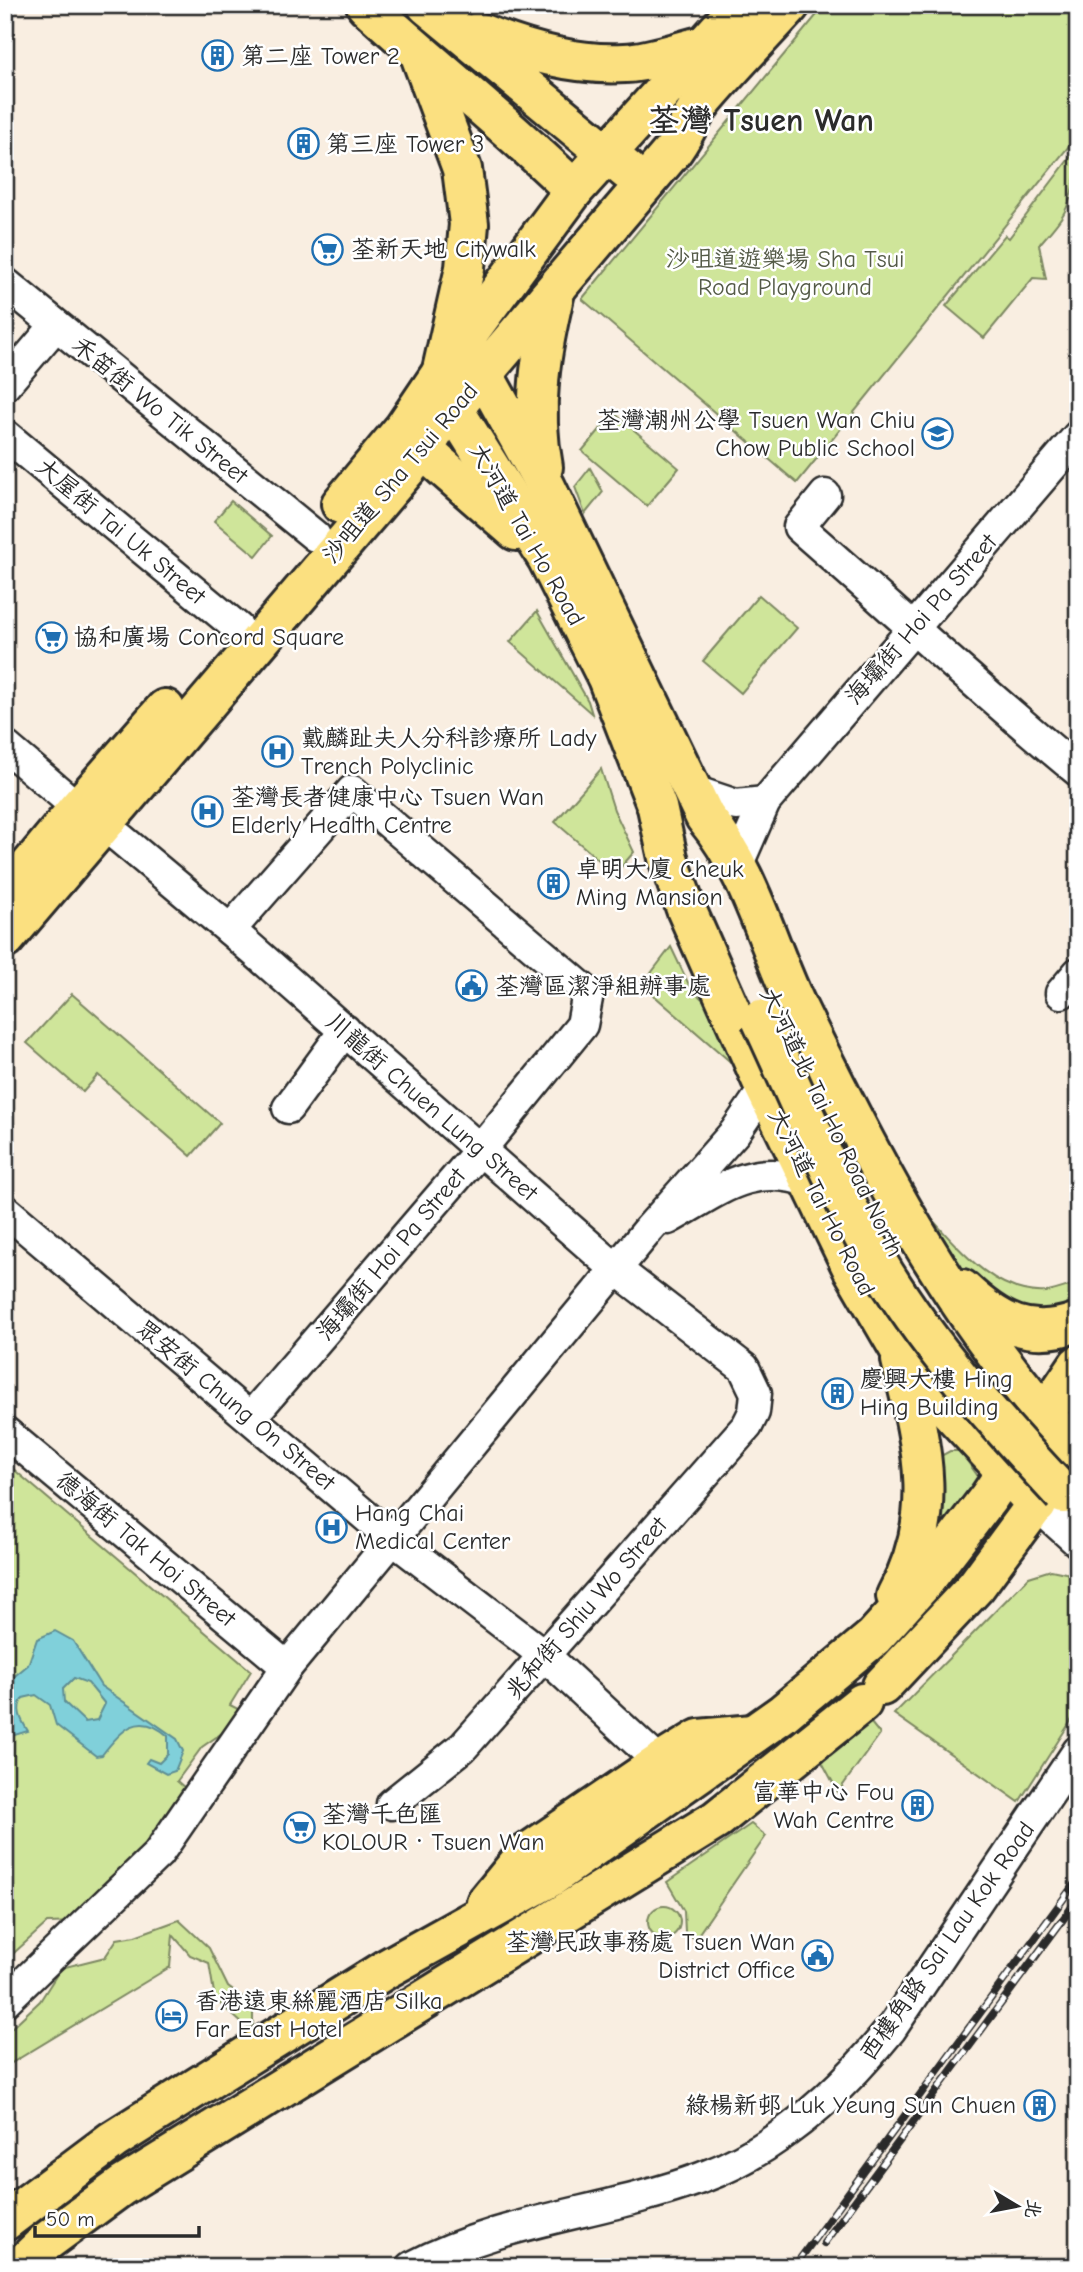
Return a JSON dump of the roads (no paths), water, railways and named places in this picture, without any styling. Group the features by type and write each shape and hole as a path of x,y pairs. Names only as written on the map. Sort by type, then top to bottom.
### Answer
{"main road":[{"path":"366,5 420,55 517,133 574,190"},
{"name":"沙咀道 Sha Tsui Road","path":"5,939 90,815 238,628 390,447 447,393 483,374 556,286 625,169 705,45 741,5"},
{"name":"沙咀道 Sha Tsui Road","path":"5,896 90,815 424,450 447,393 464,339 574,190 625,169 682,140 689,120 790,5"},
{"path":"434,11 524,51 592,62 627,63 705,45"},
{"path":"434,11 625,169"},
{"path":"420,55 462,169 468,223 465,268 447,393"},
{"path":"546,487 537,436 537,381 556,286"},
{"name":"大河道 Tai Ho Road","path":"464,339 546,487 696,826"},
{"name":"大河道 Tai Ho Road","path":"447,393 547,558 607,678 657,807 668,858 686,909 765,1088 877,1312 898,1347 1005,1474 1037,1505"},
{"path":"424,450 547,558"},
{"name":"大河道 Tai Ho Road","path":"657,807 723,838 795,1002 844,1104 930,1258 985,1342 1077,1454"},
{"name":"大河道北 Tai Ho Road North","path":"696,826 720,894 833,1133 890,1244 925,1298 978,1366 1077,1454"},
{"name":"大河道北 Tai Ho Road North","path":"696,826 826,1160 874,1255 909,1311 962,1381 1015,1443 1078,1508"},
{"path":"877,1312 891,1311 925,1287 930,1258"},
{"path":"930,1258 978,1303 1004,1321 1043,1331 1078,1322"},
{"path":"874,1637 904,1582 923,1525 925,1501 919,1433 898,1347"},
{"path":"5,2221 113,2140 386,1969 476,1915 551,1877 754,1734 874,1637 924,1582 1005,1474 1078,1365"},
{"path":"20,2267 47,2241 122,2186 716,1820 872,1694 976,1586 1077,1454"},
{"path":"476,1915 526,1854 660,1763 699,1739 754,1734"}],"street":[{"name":"禾笛街 Wo Tik Street","path":"5,283 315,536"},
{"path":"5,385 56,326"},
{"name":"大屋街 Tai Uk Street","path":"5,435 238,628"},
{"name":"海壩街 Hoi Pa Street","path":"737,866 765,802 1078,436"},
{"path":"825,495 799,527 900,615 911,629 1078,771"},
{"name":"川龍街 Chuen Lung Street","path":"5,746 230,930 617,1270 744,1368 756,1393"},
{"name":"海壩街 Hoi Pa Street","path":"230,930 352,791 588,993 582,1025 481,1149 251,1418"},
{"path":"696,826 736,805 765,802"},
{"path":"288,1108 345,1030"},
{"path":"5,2001 158,1854 286,1667 649,1229 735,1132 765,1088"},
{"path":"649,1229 736,1182 759,1174 786,1173 810,1182"},
{"name":"眾安街 Chung On Street","path":"5,1210 394,1539 544,1655 660,1763"},
{"name":"兆和街 Shiu Wo Street","path":"392,1804 463,1747 747,1426 754,1412 756,1393"},
{"name":"德海街 Tak Hoi Street","path":"5,1432 286,1667"},
{"name":"大河道 Tai Ho Road","path":"1037,1505 1078,1542"},
{"name":"西樓角路 Sai Lau Kok Road","path":"412,2267 458,2245 503,2231 702,2178 745,2158 807,2114 848,2078 891,2029 1078,1751"}],"water":[{"path":"55,1631 73,1641 101,1686 177,1739 183,1751 175,1771 166,1774 146,1763 149,1759 159,1763 168,1754 168,1736 158,1728 148,1724 131,1726 116,1738 102,1755 96,1756 56,1725 50,1705 36,1695 23,1698 19,1706 21,1719 28,1731 11,1736 5,1745 5,1684 28,1665 37,1639","holes":["74,1678 88,1683 105,1704 97,1720 85,1722 64,1702 63,1689"]}],"railway":[{"path":"794,2267 1078,1879"},
{"path":"824,2243 1078,1899"}],"place":[{"name":"第二座 Tower 2","path":"218,56"},
{"name":"第三座 Tower 3","path":"303,144"},
{"name":"荃新天地 Citywalk","path":"328,249"},
{"name":"荃灣潮州公學 Tsuen Wan Chiu Chow Public School","path":"938,434"},
{"name":"協和廣場 Concord Square","path":"51,637"},
{"name":"戴麟趾夫人分科診療所 Lady Trench Polyclinic","path":"278,752"},
{"name":"荃灣長者健康中心 Tsuen Wan Elderly Health Centre","path":"208,811"},
{"name":"卓明大廈 Cheuk Ming Mansion","path":"553,883"},
{"name":"荃灣區潔淨組辦事處","path":"472,986"},
{"name":"慶興大樓 Hing Hing Building","path":"837,1393"},
{"name":"Hang Chai Medical Center","path":"332,1527"},
{"name":"富華中心 Fou Wah Centre","path":"917,1806"},
{"name":"荃灣千色匯 KOLOUR‧Tsuen Wan","path":"299,1828"},
{"name":"荃灣民政事務處 Tsuen Wan District Office","path":"818,1956"},
{"name":"香港遠東絲麗酒店 Silka Far East Hotel","path":"172,2015"},
{"name":"綠楊新邨 Luk Yeung Sun Chuen","path":"1039,2105"}],"district":[{"name":"荃灣 Tsuen Wan","path":"761,120"}],"park label":[{"name":"沙咀道遊樂場 Sha Tsui Road Playground","path":"785,273"}]}
